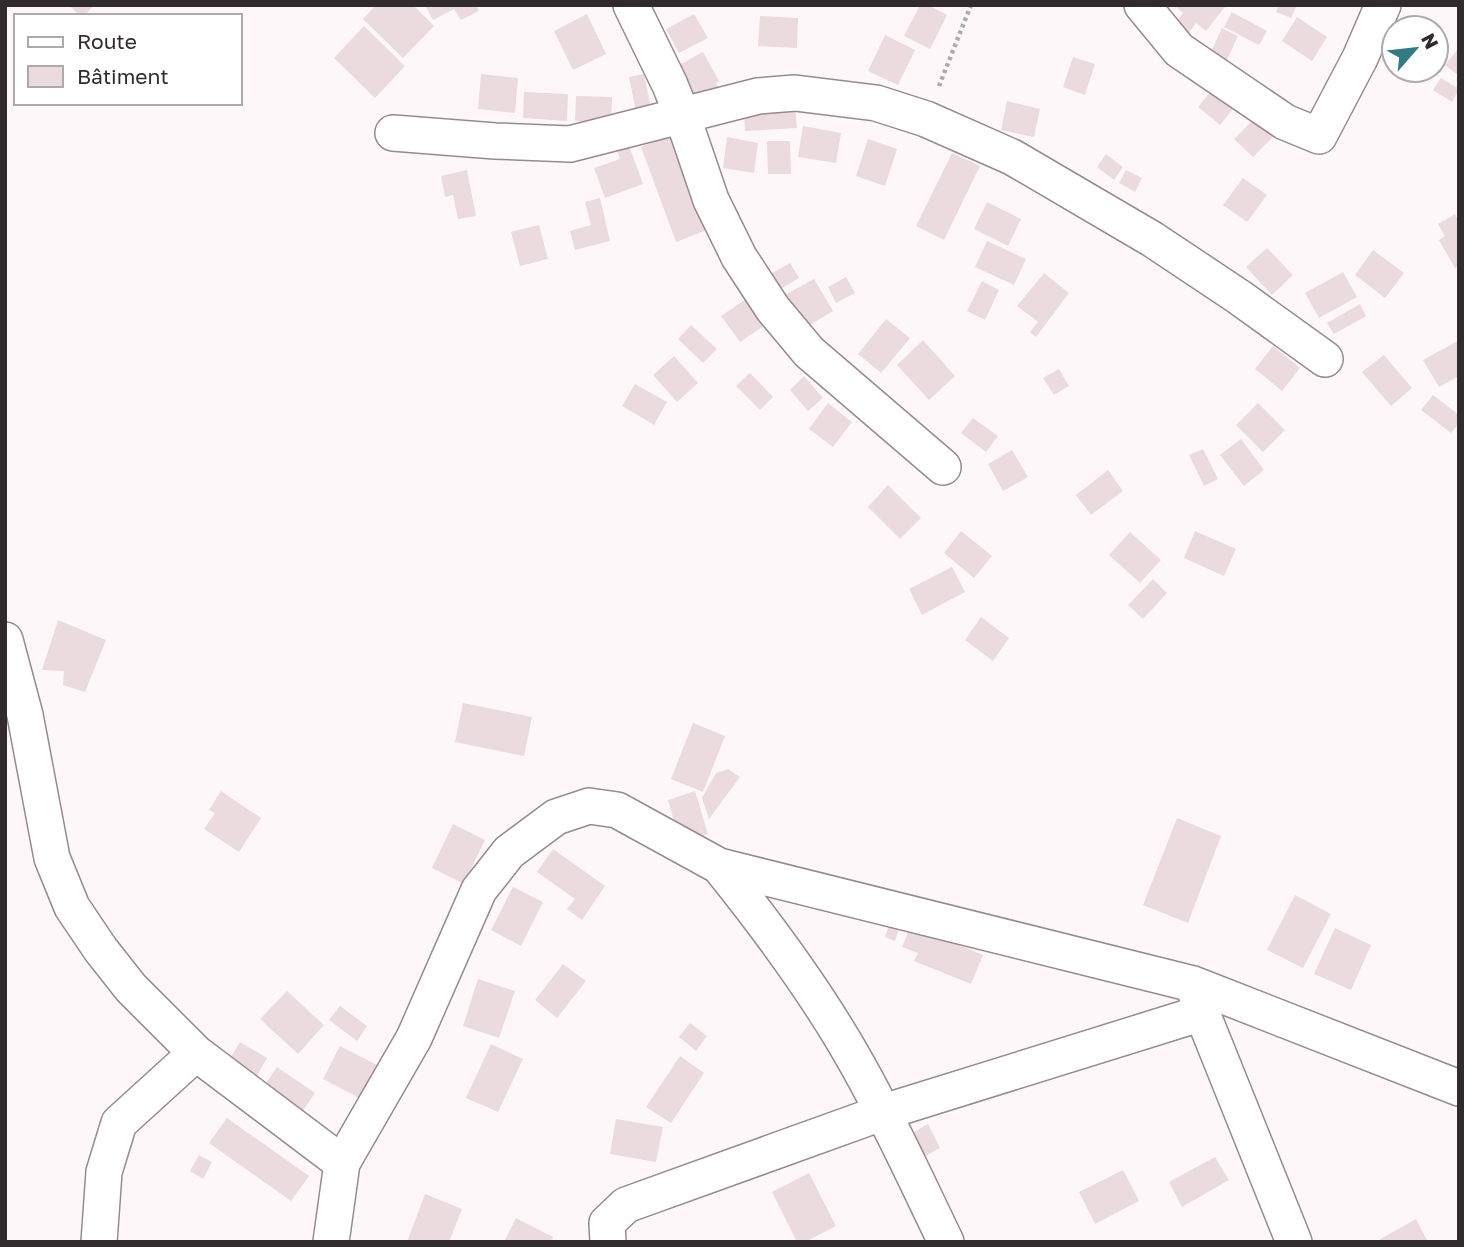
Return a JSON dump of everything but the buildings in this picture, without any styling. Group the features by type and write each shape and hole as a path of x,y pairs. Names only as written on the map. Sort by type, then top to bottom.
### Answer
{"street":[{"path":"631,5 670,85 711,200 739,257 773,309 809,352 943,467"},
{"path":"1142,5 1179,50 1286,122 1319,136 1360,58 1383,5"},
{"path":"393,133 570,144 758,96 795,93 876,103 926,119 1012,157 1152,239 1325,359"},
{"path":"5,640 25,715 52,858 72,907 131,988 196,1053 342,1163"},
{"path":"331,1242 342,1163 414,1038 479,890 509,852 556,817 589,806 617,810 719,866 1198,998 1459,1088"},
{"path":"719,866 762,920 856,1061 884,1112 946,1242"},
{"path":"608,1242 607,1223 626,1205 1198,998"},
{"path":"1198,998 1293,1242"},
{"path":"99,1242 104,1172 119,1123 196,1053"}],"path":[{"path":"926,119 971,5"}]}
